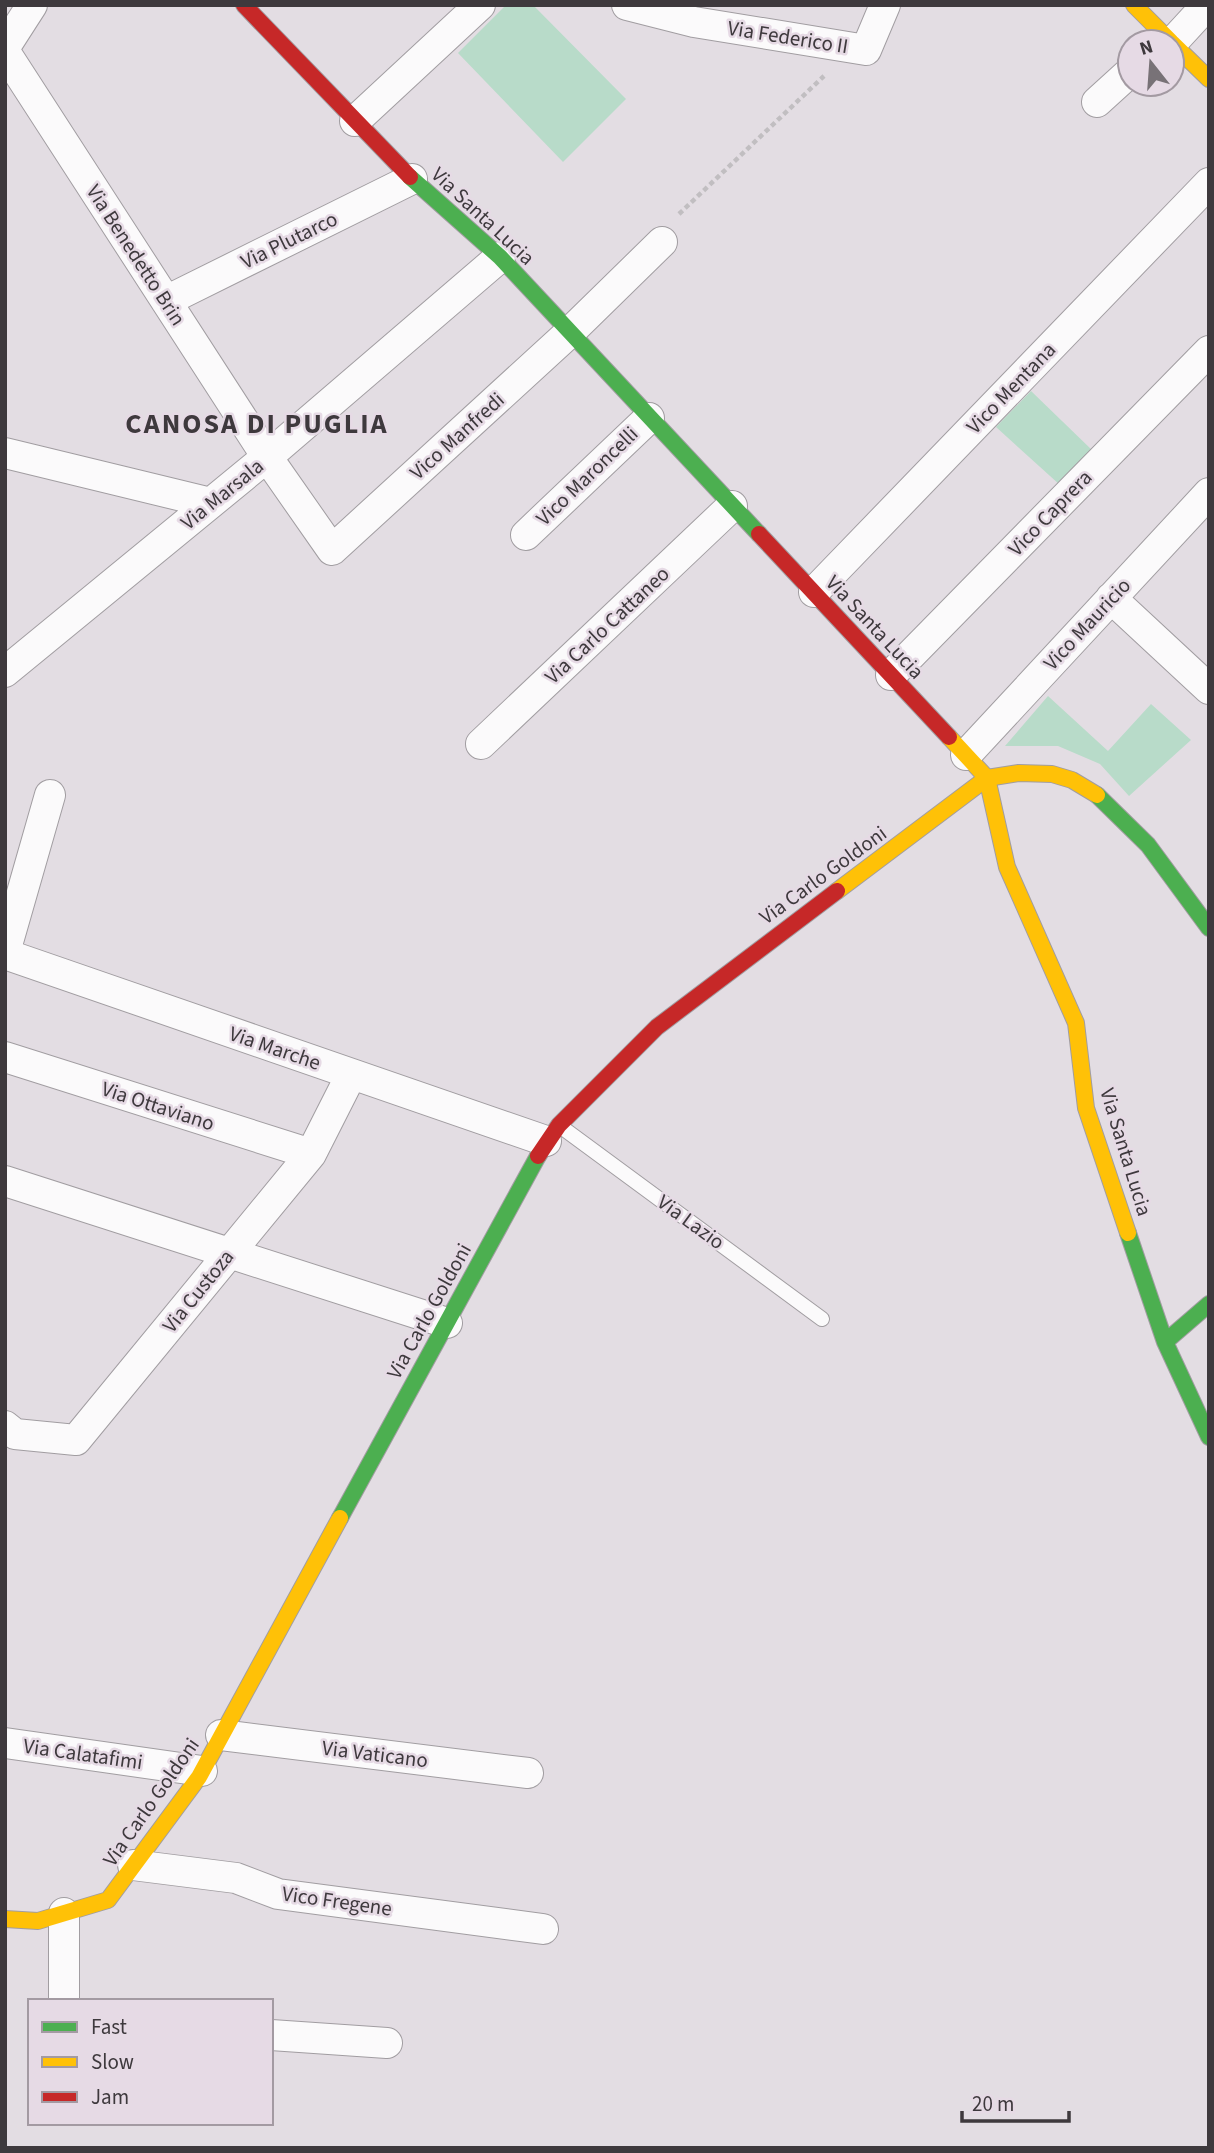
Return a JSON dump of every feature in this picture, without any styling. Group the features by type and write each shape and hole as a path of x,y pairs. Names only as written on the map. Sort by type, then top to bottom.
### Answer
{"street":[{"path":"5,50 32,5"},
{"name":"Via Santa Lucia","path":"244,5 412,179 500,257 987,778 1007,867 1076,1023 1086,1108 1165,1342 1209,1437"},
{"path":"355,121 480,5"},
{"name":"Via Federico II","path":"627,5 696,13 859,48"},
{"path":"859,48 885,5"},
{"path":"1134,5 1157,28"},
{"path":"1186,28 1207,5"},
{"name":"Via Benedetto Brin","path":"5,50 267,457"},
{"path":"1186,57 1209,79"},
{"path":"1097,102 1116,85"},
{"name":"Via Plutarco","path":"166,301 412,179"},
{"name":"Vico Mentana","path":"814,592 1209,183"},
{"name":"Vico Manfredi","path":"267,457 332,550 569,333 662,242"},
{"name":"Via Marsala","path":"5,672 267,457 500,257"},
{"name":"Vico Caprera","path":"891,675 1206,361"},
{"name":"Vico Maroncelli","path":"526,535 649,418"},
{"path":"5,453 211,503"},
{"name":"Vico Mauricio","path":"966,755 1209,493"},
{"name":"Via Carlo Cattaneo","path":"481,744 732,506"},
{"path":"1111,598 1209,689"},
{"path":"987,778 1012,773 1047,774 1071,779 1097,796 1143,837 1209,928"},
{"name":"Via Carlo Goldoni","path":"5,1919 38,1922 108,1900 202,1771 553,1133 657,1027 987,778"},
{"path":"5,953 50,795"},
{"name":"Via Marche","path":"5,953 351,1075 553,1133"},
{"name":"Via Ottaviano","path":"5,1057 311,1154"},
{"name":"Via Custoza","path":"5,1426 15,1434 76,1440 311,1154 351,1075"},
{"path":"5,1181 447,1323"},
{"path":"1165,1342 1209,1304"},
{"name":"Via Vaticano","path":"221,1735 528,1773"},
{"name":"Via Calatafimi","path":"5,1743 202,1771"},
{"name":"Vico Fregene","path":"133,1866 236,1878 278,1894 543,1929"},
{"path":"64,1913 64,1999"},
{"path":"273,2035 387,2043"}],"lane":[{"name":"Via Lazio","path":"553,1133 822,1319"}],"path":[{"path":"662,242 673,219 859,48"}],"green space":[{"path":"506,5 533,5 626,99 563,162 458,53"},
{"path":"1031,391 1093,451 1060,485 996,427"},
{"path":"1048,696 1108,751 1151,704 1191,740 1129,796 1100,764 1058,746 1005,746"}],"traffic: fast":[{"path":"410,177 500,257 759,534"},
{"path":"1097,795 1148,845 1209,928"},
{"path":"340,1518 538,1156"},
{"path":"1128,1233 1165,1342 1209,1437"},
{"path":"1165,1342 1209,1304"}],"traffic: slow":[{"path":"1134,5 1157,28"},
{"path":"1186,57 1209,79"},
{"path":"949,737 987,778 1007,867 1076,1023 1086,1108 1128,1233"},
{"path":"837,891 987,778 1019,773 1052,774 1072,780 1097,795"},
{"path":"5,1919 38,1921 108,1900 199,1777 340,1518"}],"traffic: jam":[{"path":"244,5 410,177"},
{"path":"759,534 949,737"},
{"path":"538,1156 559,1125 657,1027 837,891"}],"district":[{"name":"CANOSA DI PUGLIA","path":"257,423"}]}
